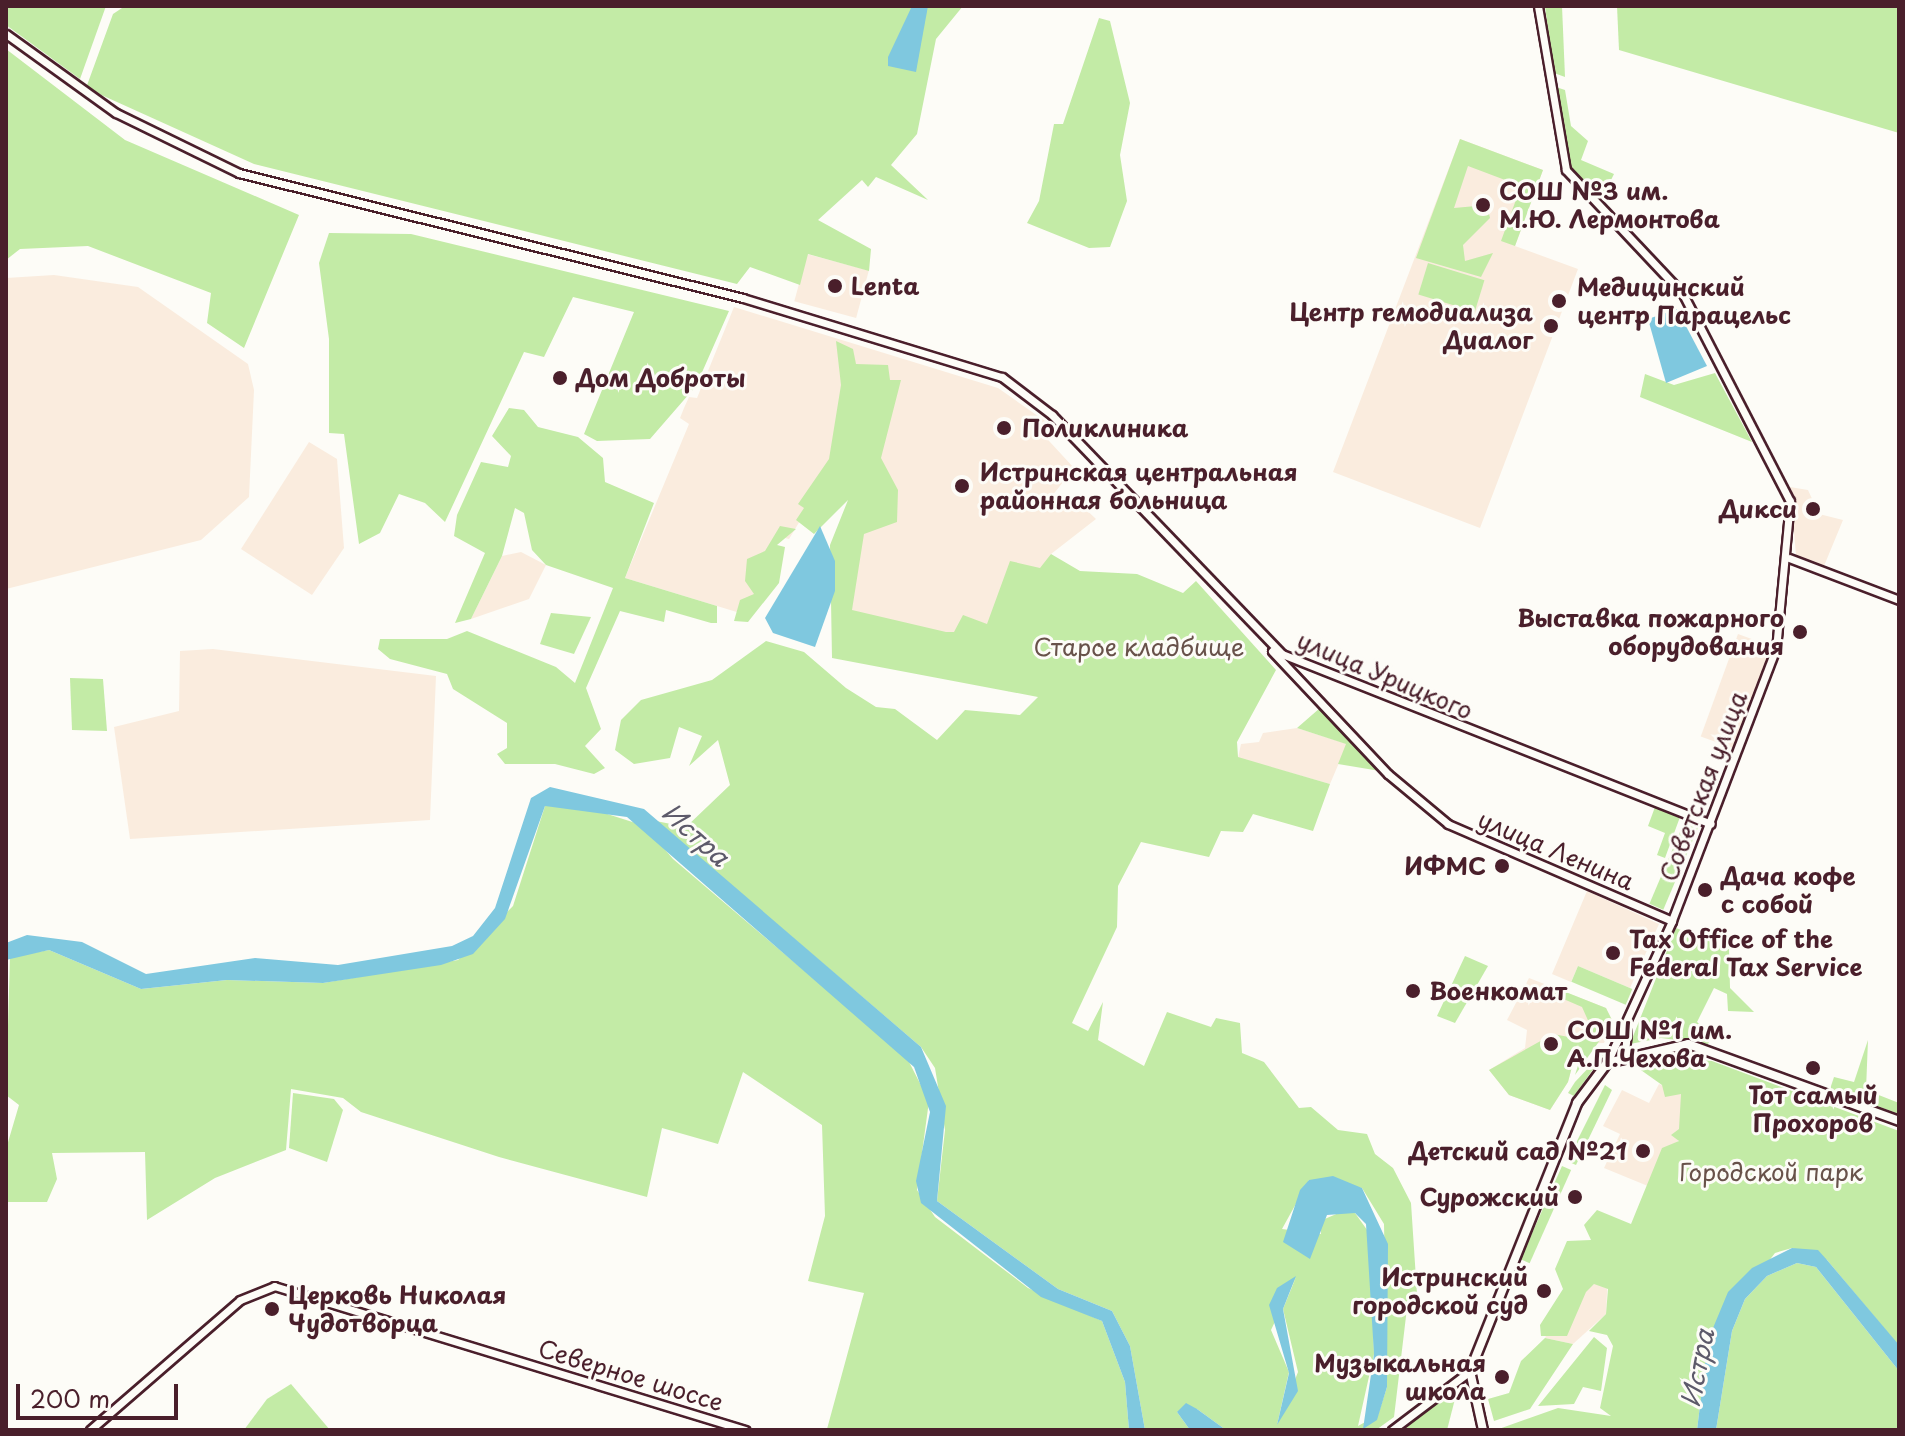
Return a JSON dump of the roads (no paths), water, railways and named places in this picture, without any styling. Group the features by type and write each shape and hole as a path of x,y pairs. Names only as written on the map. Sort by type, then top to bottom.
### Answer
{"main road":[{"path":"1607,1063 1625,1054 1688,1044 1899,1121"},
{"name":"Советская улица","path":"1470,1371 1577,1103 1607,1063"},
{"path":"1470,1371 1483,1430"}],"street":[{"name":"Советская улица","path":"1538,6 1566,170 1676,286 1699,321 1782,473 1790,501 1789,558 1776,648 1672,921 1627,1026 1607,1063"},
{"name":"улица Урицкого","path":"6,34 84,94 239,173 861,332 1002,377 1036,398 1259,638 1308,669 1711,824"},
{"path":"1789,558 1899,600"},
{"name":"улица Ленина","path":"1259,638 1388,774 1448,824 1672,921"},
{"path":"1296,676 1294,668 1308,669"},
{"name":"Советская улица","path":"1625,1054 1627,1026"},
{"name":"Северное шоссе","path":"90,1430 240,1300 274,1286 745,1430"},
{"path":"1392,1430 1470,1371"}],"water":[{"path":"912,6 928,6 916,72 888,66 888,57"},
{"path":"1677,309 1707,366 1666,383 1648,319"},
{"path":"820,526 835,561 835,591 815,647 773,633 765,618"},
{"path":"550,787 644,809 921,1047 946,1106 937,1201 1058,1289 1112,1311 1130,1346 1145,1430 1129,1430 1125,1382 1102,1321 1041,1297 921,1203 916,1181 930,1112 914,1067 627,817 545,806 505,919 473,954 441,965 323,983 227,980 141,989 49,950 6,960 6,943 27,935 82,942 146,974 255,958 338,965 452,946 473,936 495,908 531,798"},
{"path":"1333,1176 1362,1188 1388,1244 1387,1387 1377,1420 1363,1429 1374,1354 1366,1224 1355,1213 1327,1215 1310,1259 1283,1242 1300,1190 1309,1180"},
{"path":"1792,1248 1818,1250 1827,1260 1899,1345 1899,1371 1816,1267 1797,1263 1767,1276 1745,1299 1732,1331 1716,1430 1697,1430 1708,1340 1728,1292 1752,1268"},
{"path":"1296,1276 1283,1309 1298,1391 1277,1425 1289,1373 1269,1305 1277,1288"},
{"path":"1186,1403 1226,1430 1190,1430 1177,1412"}],"place":[{"name":"СОШ №3 им. М.Ю. Лермонтова","path":"1483,205"},
{"name":"Lenta","path":"835,286"},
{"name":"Медицинский центр Парацельс","path":"1559,301"},
{"name":"Центр гемодиализа Диалог","path":"1551,326"},
{"name":"Дом Доброты","path":"560,378"},
{"name":"Поликлиника","path":"1004,428"},
{"name":"Истринская центральная районная больница","path":"962,486"},
{"name":"Дикси","path":"1813,509"},
{"name":"Выставка пожарного оборудования","path":"1800,632"},
{"name":"ИФМС","path":"1502,866"},
{"name":"Дача кофе с собой","path":"1705,890"},
{"name":"Tax Office of the Federal Tax Service","path":"1613,953"},
{"name":"Военкомат","path":"1413,991"},
{"name":"СОШ №1 им. А.П.Чехова","path":"1551,1044"},
{"name":"Тот самый Прохоров","path":"1813,1068"},
{"name":"Детский сад №21","path":"1643,1151"},
{"name":"Сурожский","path":"1575,1197"},
{"name":"Истринский городской суд","path":"1544,1291"},
{"name":"Церковь Николая Чудотворца","path":"272,1309"},
{"name":"Музыкальная школа","path":"1502,1377"}],"park label":[{"name":"Старое кладбище","path":"1139,647"},
{"name":"Городской парк","path":"1771,1172"}],"water label":[{"name":"Истра","path":"696,834"},
{"name":"Истра","path":"1697,1368"}]}
